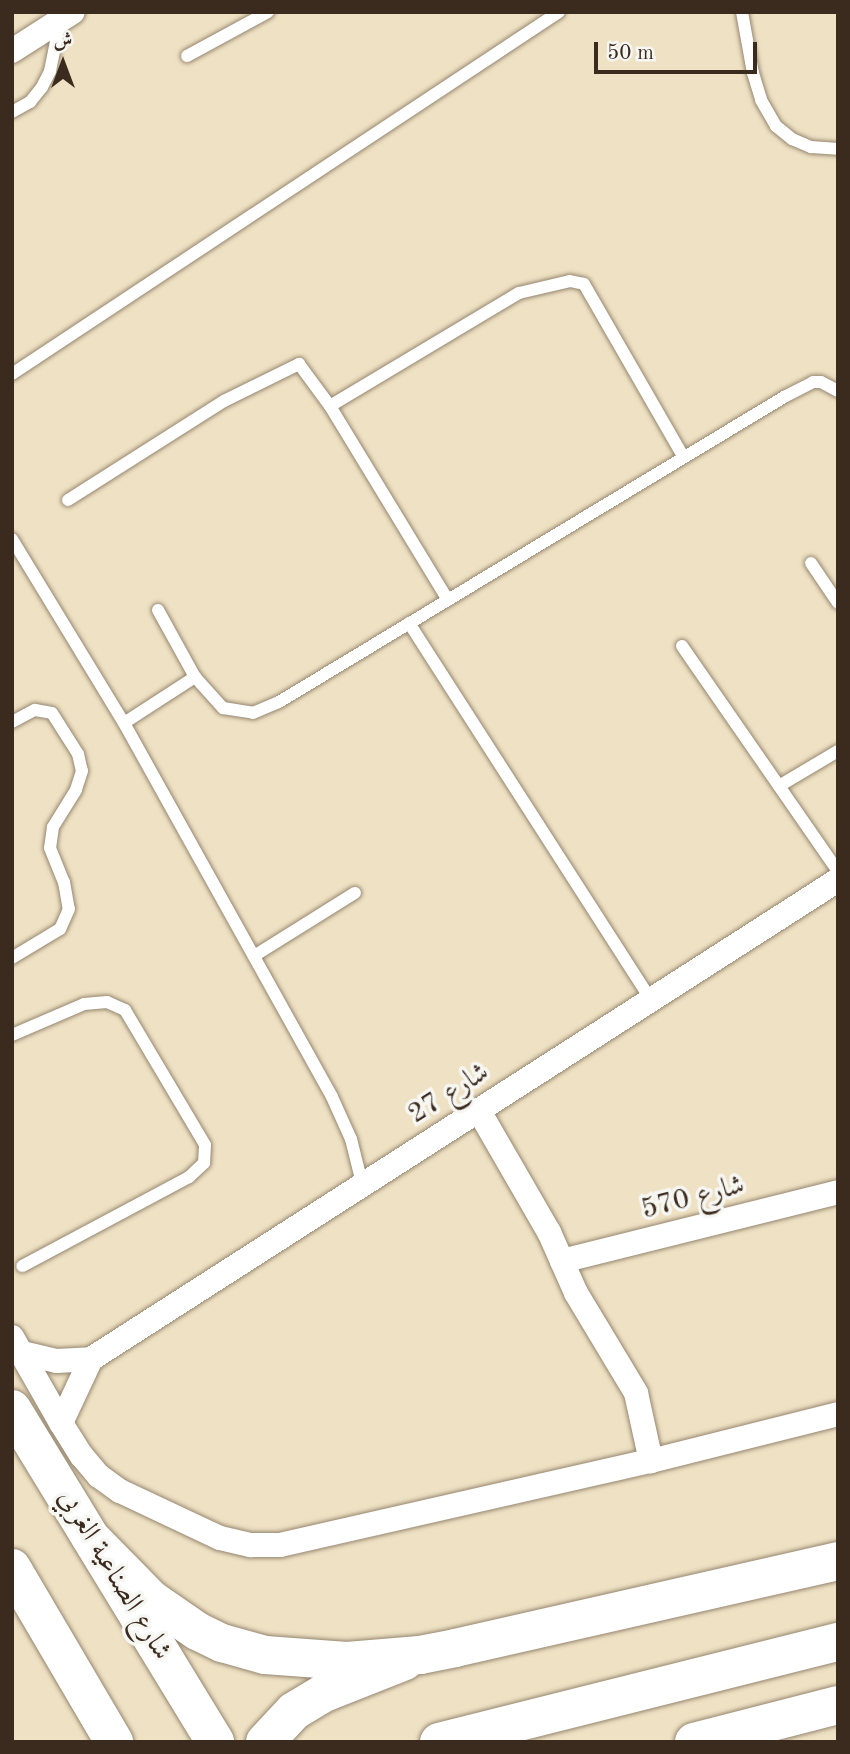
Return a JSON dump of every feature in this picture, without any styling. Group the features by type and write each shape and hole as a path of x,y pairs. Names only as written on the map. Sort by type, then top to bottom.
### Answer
{"main road":[{"name":"شارع الصناعية الغربي","path":"12,1409 207,1737"},
{"path":"90,1537 152,1600 174,1617 222,1643 288,1658 347,1661 420,1655 838,1561"},
{"path":"12,1568 114,1742"},
{"path":"439,1742 838,1642"},
{"path":"265,1742 294,1711 324,1692 420,1655"},
{"path":"694,1742 838,1705"}],"street":[{"path":"12,51 67,16"},
{"name":"شارع 27","path":"17,1345 56,1361 91,1359 838,880"},
{"path":"479,1111 549,1232 576,1293 636,1393 651,1461"},
{"name":"شارع 570","path":"562,1261 838,1192"},
{"path":"17,1345 89,1467 109,1484 220,1538 251,1545 280,1545 651,1461 838,1414"},
{"path":"61,1423 91,1359"}],"lane":[{"path":"187,56 268,12"},
{"path":"12,374 559,12"},
{"path":"745,14 753,74 761,100 776,126 792,139 811,147 838,149"},
{"path":"12,113 30,102 46,79 67,16"},
{"path":"330,406 519,293 570,281 584,284 683,456"},
{"path":"68,500 224,401 299,364 330,406 448,600"},
{"path":"158,611 195,677 223,708 253,713 279,702 683,456 806,385 821,382 838,391"},
{"path":"12,539 124,723 332,1097 351,1139 362,1183"},
{"path":"811,563 838,603"},
{"path":"409,623 651,1000"},
{"path":"682,646 838,871"},
{"path":"124,723 195,677"},
{"path":"12,722 35,710 52,713 78,754 82,771 67,808 53,827 50,848 64,882 69,909 60,929 12,958"},
{"path":"779,786 838,751"},
{"path":"254,956 355,892"},
{"path":"12,1035 84,1004 107,1002 125,1010 205,1145 204,1163 189,1177 22,1266"}]}
